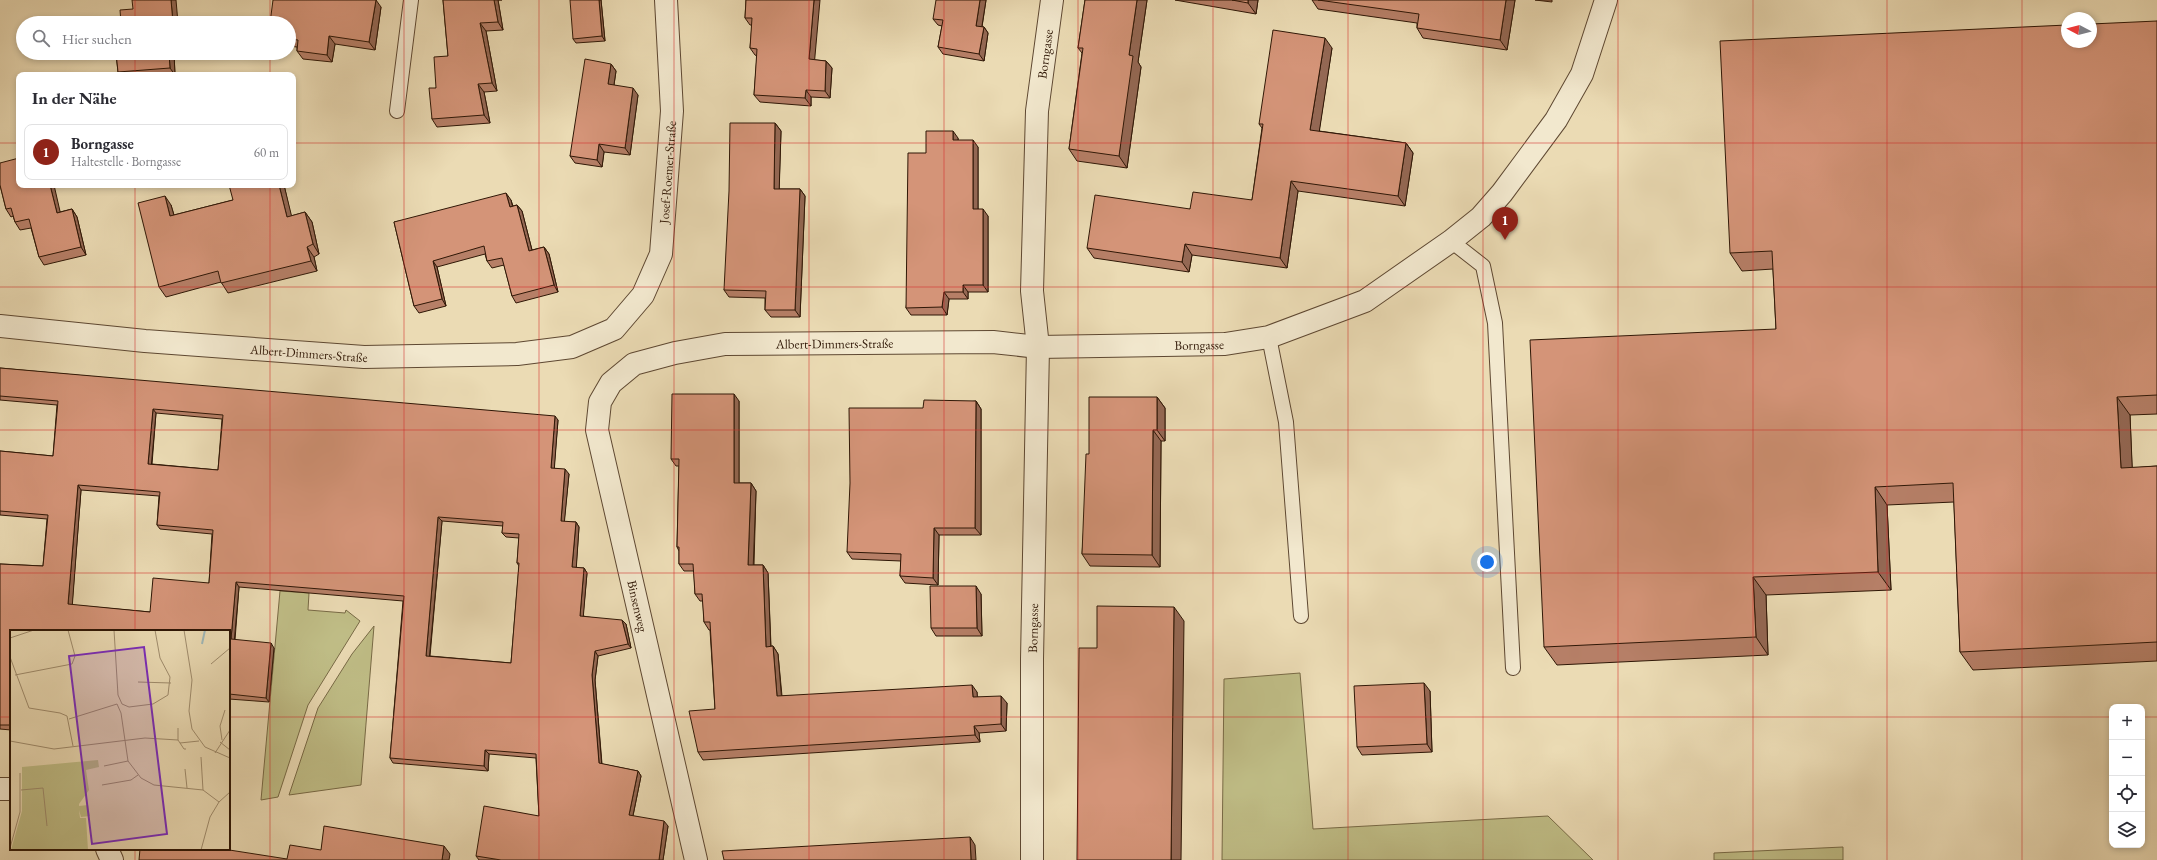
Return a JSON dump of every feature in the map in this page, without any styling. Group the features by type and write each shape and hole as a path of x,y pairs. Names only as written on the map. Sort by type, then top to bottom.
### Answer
{"street":[{"name":"Josef-Roemer-Straße","path":"614,329 643,295 661,254 672,111 666,0"},
{"name":"Borngasse","path":"1032,860 1032,659 1038,347 1032,291 1037,111 1052,0"},
{"name":"Borngasse","path":"1038,347 1225,344 1269,337 1365,301 1451,241 1481,217 1502,193 1556,120 1582,74 1606,0"},
{"name":"Albert-Dimmers-Straße","path":"0,326 144,341 364,357 517,354 572,347 614,329"},
{"name":"Albert-Dimmers-Straße","path":"634,364 675,353 725,344 993,342 1038,347"},
{"name":"Binsenweg","path":"634,364 611,383 600,402 597,430 696,860"},
{"path":"107,850 112,860"}],"lane":[{"path":"397,111 411,0"},
{"path":"1451,241 1483,266 1495,323 1513,668"},
{"path":"1269,337 1286,422 1301,616"}],"shaded area":[{"path":"280,591 309,593 308,610 345,613 346,610 360,621 308,705 278,797 261,800"},
{"path":"374,626 361,785 289,795 318,708 352,654"},
{"path":"1300,673 1313,829 1548,816 1593,860 1222,860 1224,679"},
{"path":"1843,847 1843,860 1714,860 1714,853"}],"building":[{"path":"132,0 171,0 172,16 120,16 120,10 133,9"},
{"path":"273,0 376,0 369,42 329,36 327,55 297,51 298,40 296,40 296,16 271,16"},
{"path":"443,0 494,0 498,22 480,23 492,83 478,84 484,115 432,119 429,88 436,88 434,57 448,56"},
{"path":"570,0 599,0 602,36 573,39"},
{"path":"746,0 814,0 809,59 826,61 825,91 806,90 805,98 754,95 757,49 750,48 752,18 745,18"},
{"path":"936,0 980,0 976,26 984,27 979,54 938,47 943,20 933,19"},
{"path":"1085,0 1137,0 1129,55 1133,56 1119,156 1069,149 1083,48 1078,48"},
{"path":"1232,0 1248,0 1248,3"},
{"path":"1318,0 1506,0 1500,40 1417,28 1419,14"},
{"path":"2157,21 2157,395 2117,397 2121,468 2157,466 2157,642 1960,652 1953,483 1875,487 1878,572 1753,577 1756,637 1544,647 1530,340 1776,329 1772,251 1730,253 1720,41 2061,25 2061,48 2097,48 2097,24"},
{"path":"1273,30 1325,38 1310,130 1406,143 1398,196 1291,181 1280,258 1185,244 1182,262 1087,248 1095,195 1190,209 1193,192 1252,200 1263,124 1259,124"},
{"path":"585,59 611,64 608,84 633,88 625,148 599,144 597,160 570,156"},
{"path":"117,60 169,60 170,68 118,72"},
{"path":"730,123 775,123 774,189 800,189 795,310 765,310 766,291 724,290 729,191"},
{"path":"926,131 953,131 953,140 973,140 973,209 983,209 983,285 963,285 963,292 944,292 942,307 906,308 908,153 926,153"},
{"path":"16,159 16,188 51,188 57,213 72,209 81,247 39,257 29,219 15,222 11,208 6,209 0,185 0,163"},
{"path":"230,188 280,188 287,217 305,212 313,244 307,247 311,261 221,283 218,271 159,287 138,203 165,196 170,216 233,200"},
{"path":"506,193 510,207 517,205 529,251 544,247 554,285 512,296 502,258 487,261 484,246 433,261 442,299 414,306 394,222"},
{"path":"0,368 555,416 551,468 565,469 561,521 576,522 572,567 584,568 580,616 622,620 628,644 595,651 592,675 599,763 638,771 629,815 664,821 659,860 501,860 476,856 484,806 539,816 536,754 485,750 484,766 390,758 404,596 236,582 231,639 271,643 266,698 230,694 230,630 10,630 10,725 0,725 0,564 43,566 48,515 0,511 0,451 53,456 58,401 0,396","holes":["153,409 223,415 218,470 148,464","78,485 160,492 157,525 213,530 209,583 153,578 150,612 68,604","438,517 503,522 502,533 519,534 517,563 519,563 511,663 426,656"]},
{"path":"672,394 734,394 734,483 751,483 748,565 763,565 766,647 773,646 777,696 972,685 973,697 1001,696 1001,724 974,726 975,735 698,752 689,711 715,709 710,622 704,622 702,594 695,594 693,564 679,564 679,547 677,547 679,459 671,459"},
{"path":"1089,397 1157,397 1157,430 1153,430 1152,555 1082,554 1086,454 1089,454"},
{"path":"924,400 976,401 975,528 934,528 933,578 900,576 901,554 847,552 850,483 849,408 923,408"},
{"path":"930,586 976,586 977,628 931,628"},
{"path":"1097,606 1174,607 1171,860 1077,860 1079,648 1097,648"},
{"path":"1424,683 1427,744 1357,747 1354,686"},
{"path":"324,826 444,846 442,860 139,860 140,850 229,850 287,859 290,845 321,850"},
{"path":"970,837 971,860 724,860 722,851"}],"place":[{"name":"Borngasse","path":"1505,240"}]}
